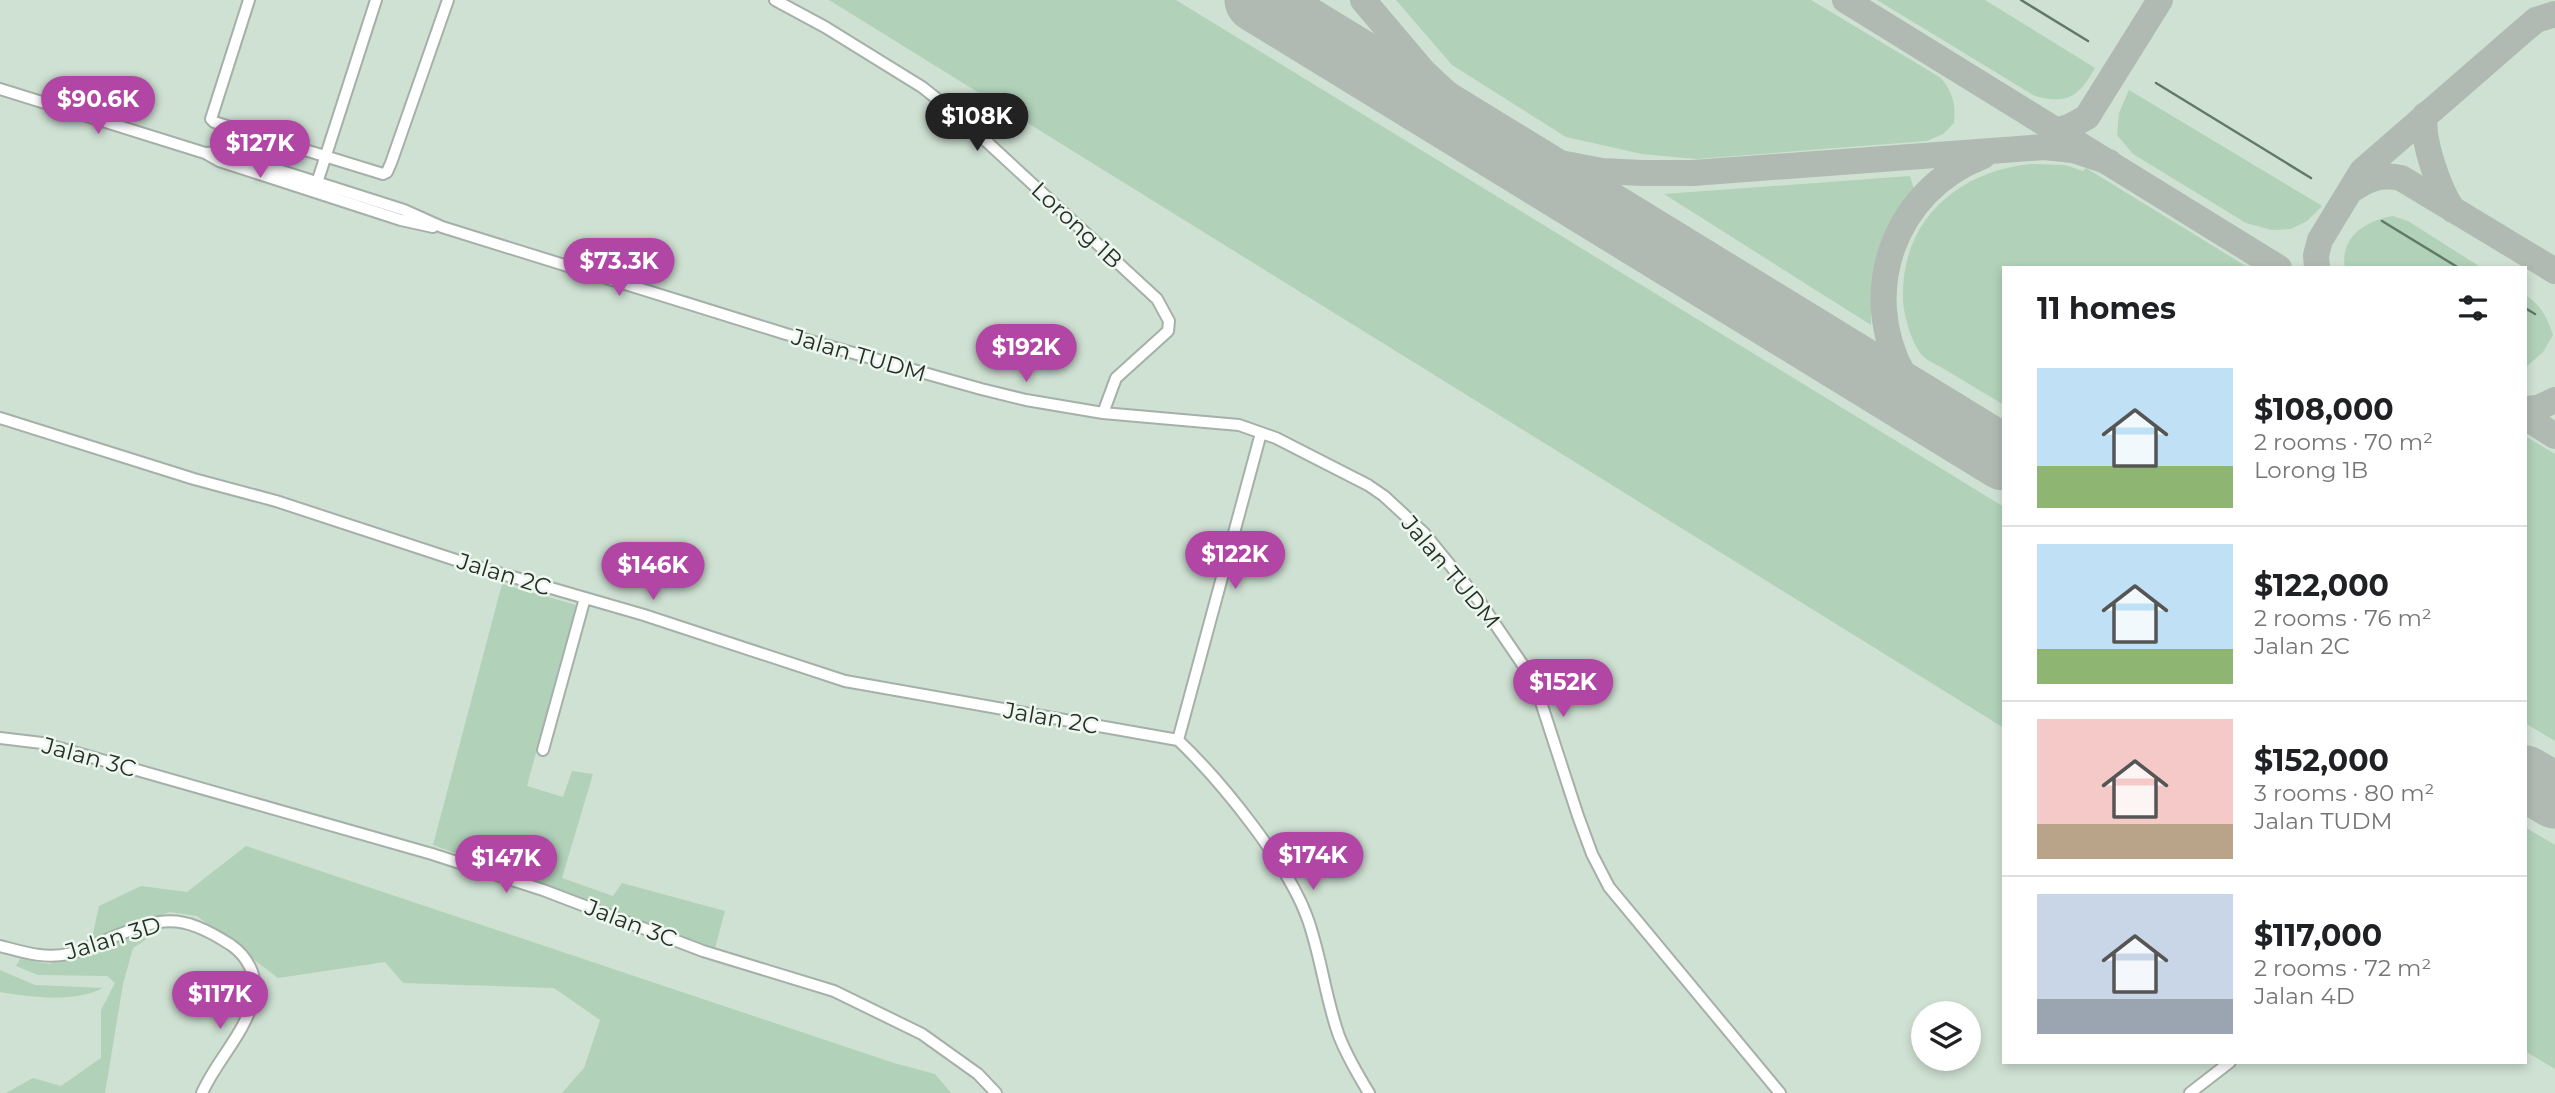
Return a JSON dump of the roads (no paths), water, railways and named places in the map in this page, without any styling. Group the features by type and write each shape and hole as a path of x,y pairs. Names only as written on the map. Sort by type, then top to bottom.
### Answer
{"street":[{"path":"249,0 211,119 326,158 383,174 387,172 449,0"},
{"path":"315,187 376,0"},
{"name":"Lorong 1B","path":"775,0 922,86 960,117 1157,299 1169,321 1168,331 1116,378 1103,413"},
{"name":"Jalan TUDM","path":"0,89 205,153 219,161 315,187 401,220 442,227 913,371 1026,400 1103,413 1239,425 1276,438 1384,496 1424,533 1480,602 1537,690 1578,816 1592,854 1609,887 1780,1093"},
{"name":"Jalan 2C","path":"0,418 194,479 285,504 468,564 858,684 1178,740"},
{"path":"1261,433 1178,740 1213,778 1283,869 1307,916 1339,1035 1369,1093"},
{"path":"543,750 585,598"},
{"name":"Jalan 3C","path":"0,738 43,743 432,854 543,890 703,951 834,991 922,1034 978,1074 996,1093"},
{"name":"Jalan 3D","path":"0,946 38,956 69,954 162,920 180,921 207,929 236,948 246,958 252,970 255,992 247,1019 209,1076 202,1093"},
{"path":"2190,1093 2227,1064"}],"waterway":[{"path":"2021,0 2088,41"},
{"path":"2156,83 2311,178"},
{"path":"2382,221 2456,266"},
{"path":"2527,309 2535,314"}]}
